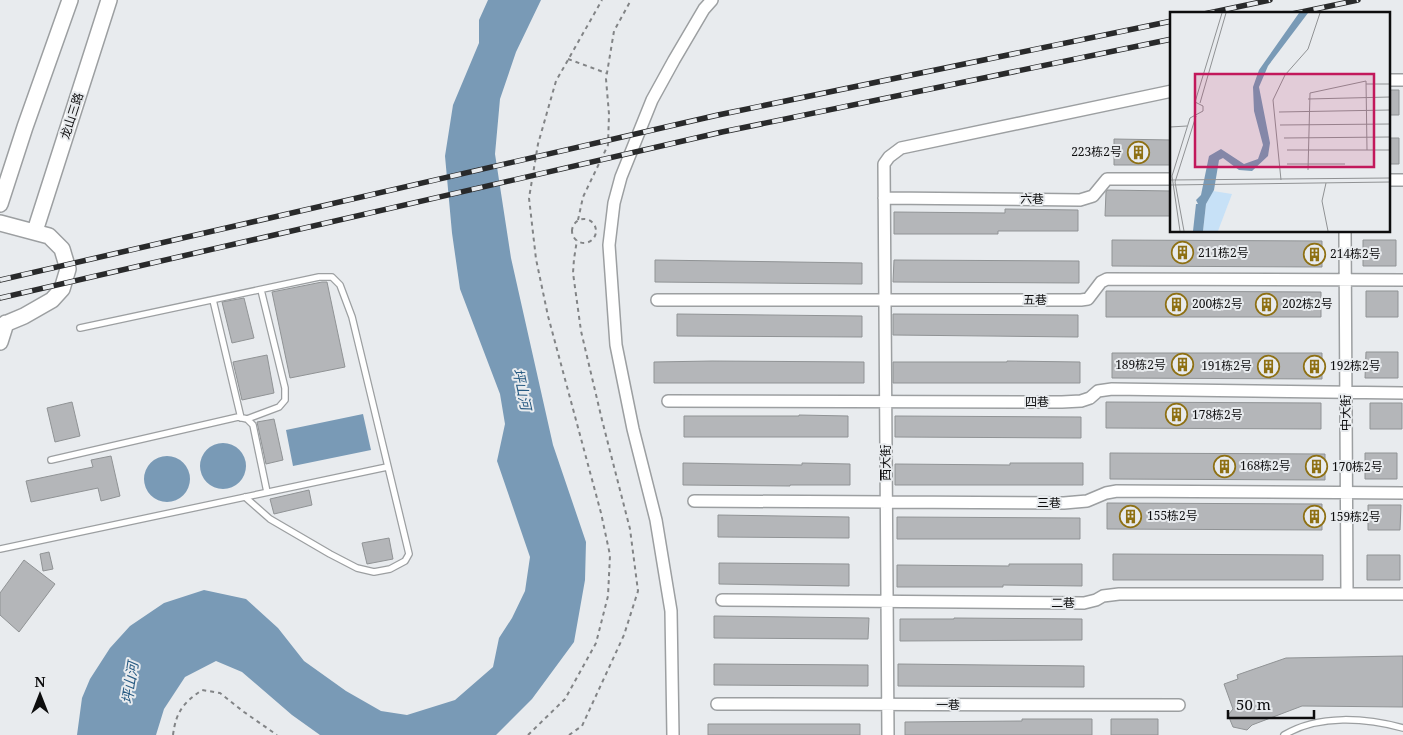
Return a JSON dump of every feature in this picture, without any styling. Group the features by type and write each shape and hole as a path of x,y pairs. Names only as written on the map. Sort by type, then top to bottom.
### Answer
{"street":[{"path":"0,204 70,0"},
{"name":"龙山三路","path":"35,232 109,0"},
{"path":"673,735 671,611 656,520 633,429 616,345 609,246 614,203 621,177 652,100 704,9 712,0"},
{"path":"1390,80 1403,80"},
{"name":"西大街","path":"888,735 884,164 889,157 901,148 1170,92"},
{"name":"六巷","path":"884,195 1080,200 1093,196 1107,179 1170,180"},
{"path":"1390,180 1403,180"},
{"path":"0,223 49,236 62,249 68,269 62,289 52,300 24,316 3,324 0,342"},
{"name":"中大街","path":"1345,232 1347,594"},
{"name":"五巷","path":"657,300 1081,300 1088,299 1101,282 1107,279 1403,280"},
{"name":"四巷","path":"668,401 1081,401 1090,398 1098,391 1112,389 1403,393"},
{"name":"三巷","path":"694,502 1064,503 1087,502 1106,493 1117,491 1403,493"},
{"name":"二巷","path":"722,600 1084,603 1103,596 1119,594 1403,594"},
{"name":"一巷","path":"717,704 1179,705"}],"lane":[{"path":"80,328 319,277 332,277 340,285 352,317 408,554 405,561 390,569 374,572 357,568 307,541 270,518 245,497"},
{"path":"51,460 238,417 244,418 278,407 286,400 285,388 261,290"},
{"path":"213,300 244,418 252,425 268,492"},
{"path":"0,549 387,466"},
{"path":"1284,735 1306,725 1325,721 1367,720 1383,722 1403,728"}],"path":[{"path":"528,735 565,699 596,643 608,596 610,555 602,513 548,316 536,260 529,198 538,144 556,81 602,0"},
{"path":"578,220 585,219 592,222 596,232 593,239 581,242 573,234 572,230 578,220 583,196 608,145 609,114 606,79 614,31 631,0"},
{"path":"568,59 607,73"},
{"path":"569,735 582,726 624,635 638,591 630,530 581,331 573,274 578,240"},
{"path":"173,735 175,721 186,701 202,690 220,693 277,735"}],"water":[{"name":"坪山河","path":"488,0 541,0 516,52 500,99 495,154 511,258 553,445 586,542 585,580 574,642 532,699 496,735 320,735 292,715 242,672 216,661 185,677 164,709 156,735 77,735 82,698 90,679 110,648 130,626 164,603 204,590 246,599 278,628 304,661 346,691 381,711 407,715 455,700 493,667 499,638 512,618 525,591 530,557 497,461 505,424 500,394 460,289 452,233 445,156 453,105 479,43 479,20"},
{"path":"363,414 371,450 293,466 286,430"},
{"path":"228,443 240,449 245,457 245,475 240,483 232,488 218,489 206,483 201,475 200,461 206,449 214,444"},
{"path":"172,456 184,462 189,470 189,488 184,496 176,501 162,502 150,496 145,488 144,474 150,462 158,457"}],"building":[{"path":"1390,90 1399,90 1399,115 1390,115"},
{"path":"1390,138 1399,138 1399,164 1390,164"},
{"path":"1114,139 1170,140 1170,165 1114,165"},
{"path":"1107,190 1170,191 1170,216 1105,216"},
{"path":"1005,209 1078,210 1078,231 998,231 998,234 894,234 894,212 1005,213"},
{"path":"1112,240 1322,241 1322,267 1112,266"},
{"path":"1363,240 1396,240 1396,266 1363,266"},
{"path":"655,260 862,263 862,284 655,282"},
{"path":"894,260 1079,261 1079,283 893,282"},
{"path":"327,282 345,367 290,378 272,292"},
{"path":"1106,291 1321,292 1321,317 1106,317"},
{"path":"1366,291 1398,291 1398,317 1366,317"},
{"path":"244,298 254,338 232,343 222,302"},
{"path":"677,314 862,316 862,337 677,336"},
{"path":"893,314 1078,315 1078,337 893,335"},
{"path":"1366,352 1398,352 1398,378 1365,378"},
{"path":"1112,353 1322,353 1322,379 1112,378"},
{"path":"267,355 274,393 242,400 233,362"},
{"path":"654,362 864,362 864,383 654,383"},
{"path":"893,362 1080,362 1080,383 893,383"},
{"path":"72,402 80,436 55,442 47,408"},
{"path":"1106,402 1321,403 1321,429 1106,428"},
{"path":"1370,403 1402,403 1402,429 1370,429"},
{"path":"684,416 848,416 848,437 684,437"},
{"path":"895,416 1081,417 1081,438 895,437"},
{"path":"274,419 283,460 266,464 257,422"},
{"path":"1110,453 1325,454 1325,480 1110,479"},
{"path":"1365,453 1397,453 1397,479 1365,479"},
{"path":"111,456 120,496 101,501 98,488 31,502 26,481 93,467 91,460"},
{"path":"683,463 850,464 850,485 683,485"},
{"path":"1010,463 1083,463 1083,485 895,485 895,464 1010,465"},
{"path":"309,490 312,505 274,514 270,499"},
{"path":"1107,503 1322,504 1322,530 1107,529"},
{"path":"1368,505 1401,505 1400,530 1368,530"},
{"path":"718,515 849,517 849,538 718,537"},
{"path":"897,517 1080,518 1080,539 897,539"},
{"path":"389,538 393,559 367,564 362,543"},
{"path":"49,552 53,569 43,571 40,554"},
{"path":"1113,554 1323,555 1323,580 1113,580"},
{"path":"1367,555 1400,555 1400,580 1367,580"},
{"path":"24,560 55,584 19,632 0,615 0,593"},
{"path":"719,563 849,564 849,586 719,584"},
{"path":"1009,564 1082,564 1082,586 897,587 897,565 1009,566"},
{"path":"714,616 869,618 868,639 714,638"},
{"path":"900,619 1082,619 1082,640 900,641"},
{"path":"1403,656 1403,707 1302,706 1252,725 1247,730 1233,727 1228,715 1233,709 1224,684 1238,679 1237,675 1286,658"},
{"path":"714,664 868,665 868,686 714,685"},
{"path":"898,664 1084,666 1084,687 898,686"},
{"path":"1022,719 1092,719 1092,735 905,735 905,722 1022,721"},
{"path":"1111,719 1158,719 1158,735 1111,735"},
{"path":"708,724 860,724 860,735 708,735"}],"railway":[{"path":"1213,12 1270,0"},
{"path":"1301,12 1358,0"},
{"path":"0,280 718,115 1170,21"},
{"path":"0,298 722,132 1170,39"}],"place":[{"name":"223栋2号","path":"1138,152"},
{"name":"211栋2号","path":"1182,253"},
{"name":"214栋2号","path":"1314,254"},
{"name":"200栋2号","path":"1176,304"},
{"name":"202栋2号","path":"1266,304"},
{"name":"189栋2号","path":"1182,365"},
{"name":"191栋2号","path":"1268,366"},
{"name":"192栋2号","path":"1314,366"},
{"name":"178栋2号","path":"1176,415"},
{"name":"168栋2号","path":"1224,466"},
{"name":"170栋2号","path":"1316,467"},
{"name":"155栋2号","path":"1131,516"},
{"name":"159栋2号","path":"1314,517"}]}
